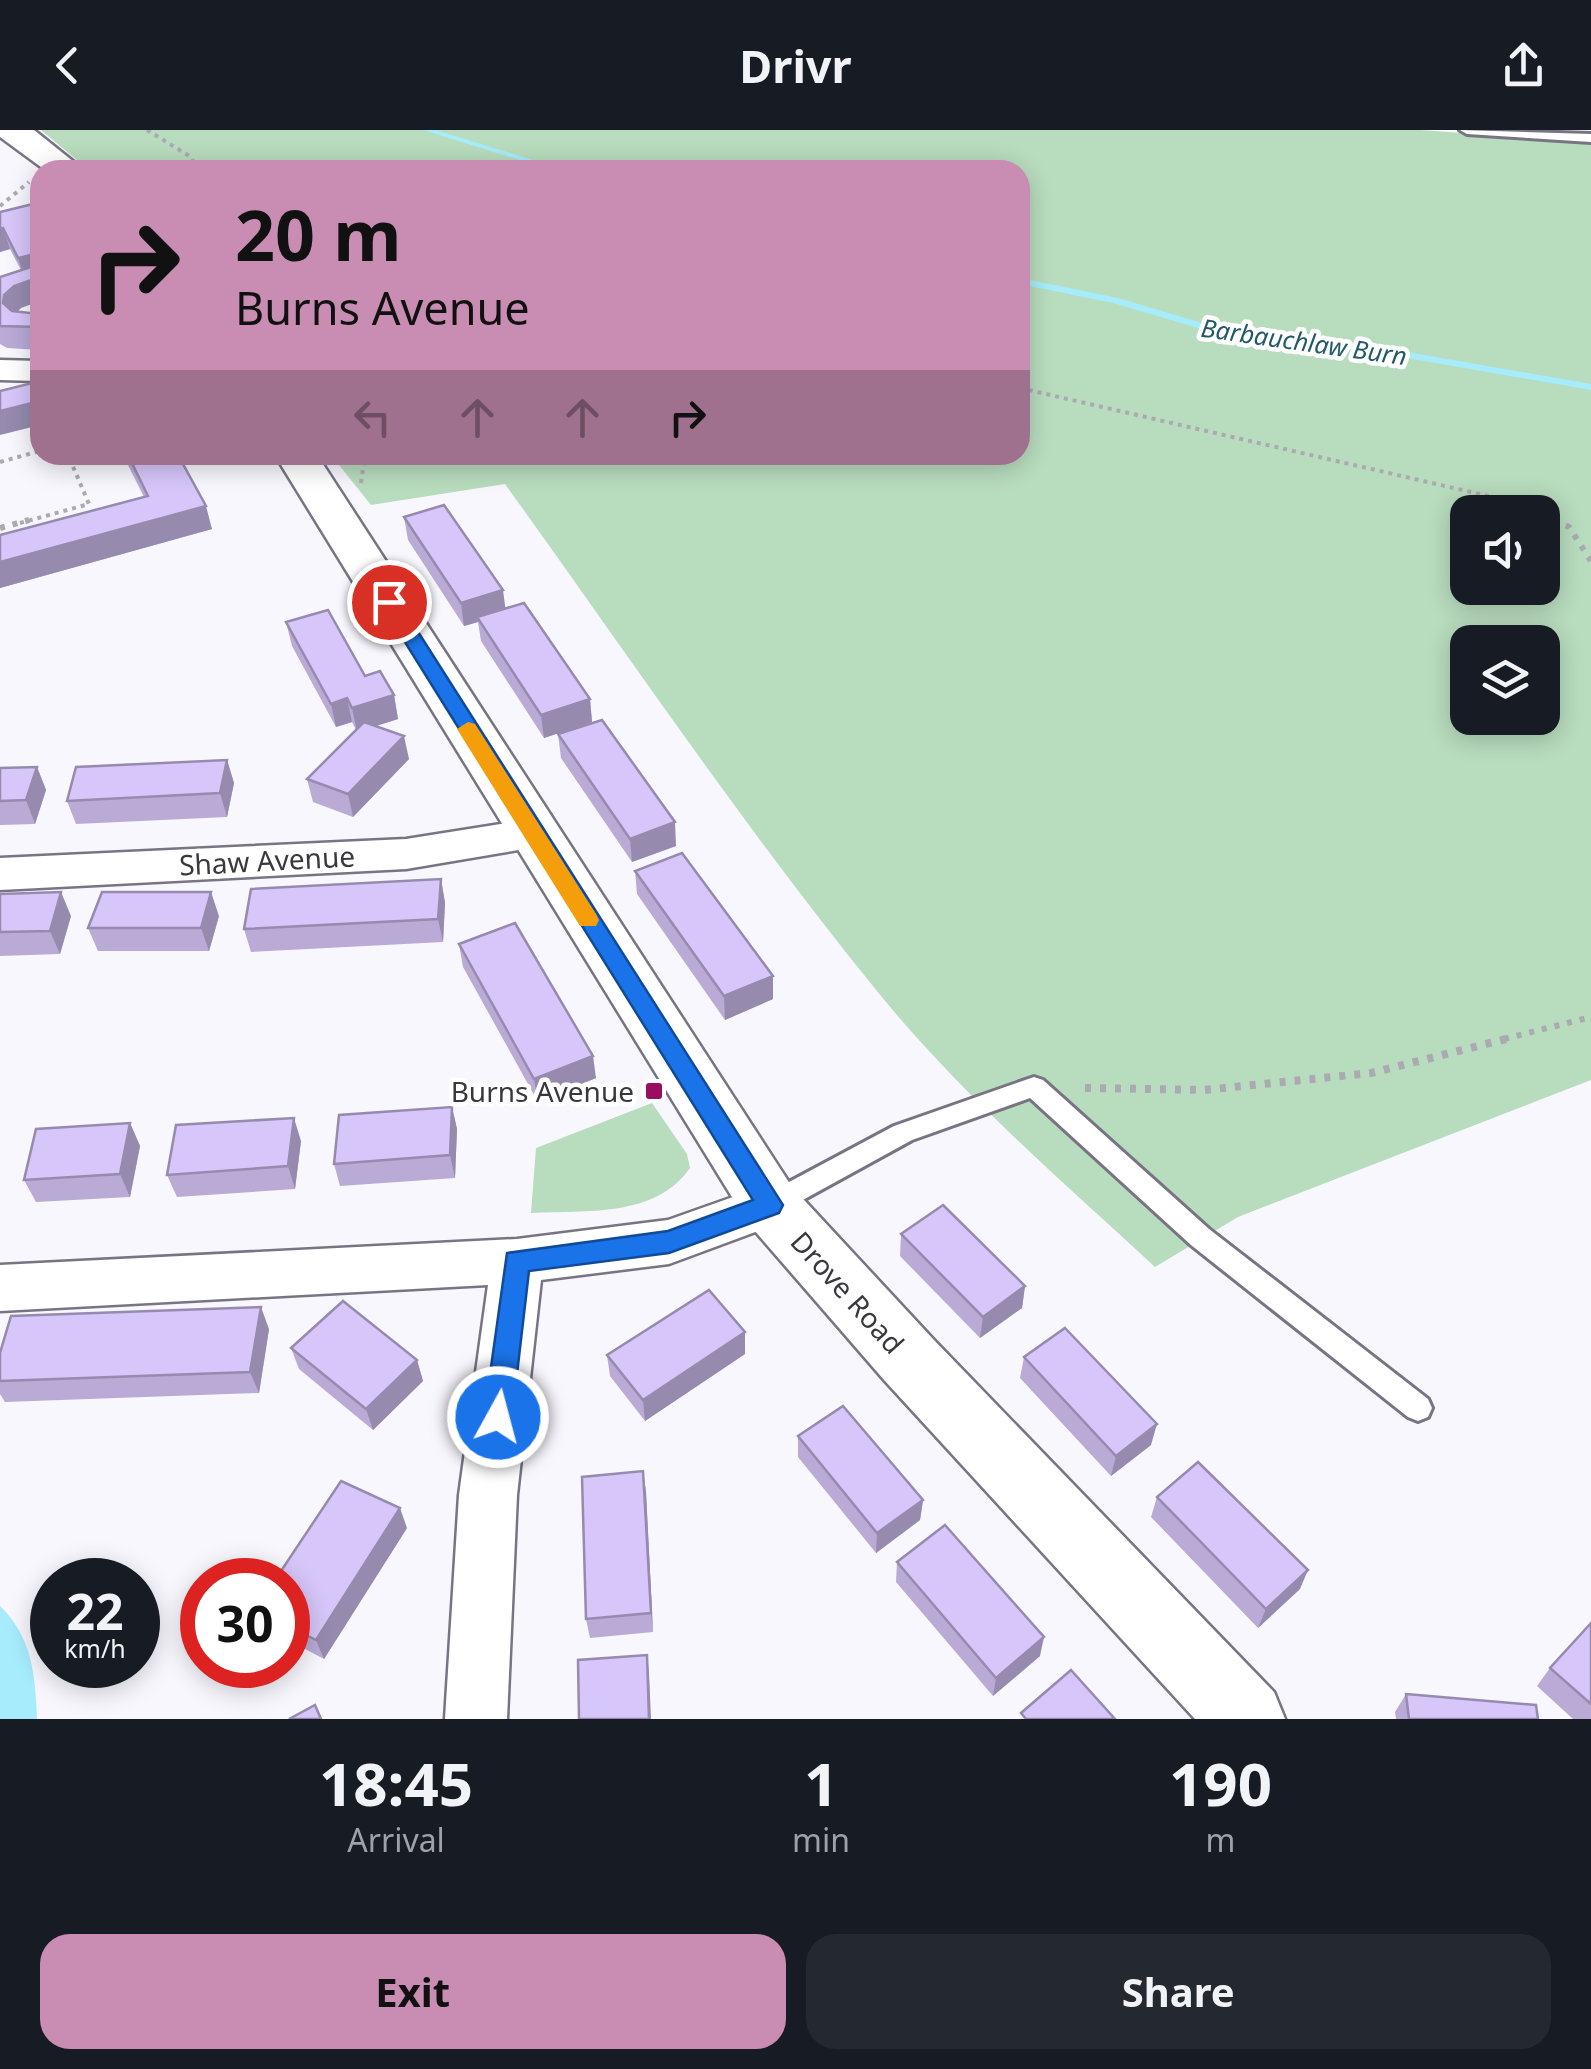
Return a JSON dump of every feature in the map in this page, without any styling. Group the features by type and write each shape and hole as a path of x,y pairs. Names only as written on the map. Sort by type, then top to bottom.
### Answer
{"street":[{"path":"6,131 51,160"},
{"path":"0,370 30,371"},
{"name":"Drove Road","path":"302,465 770,1205 909,1360 1247,1719"},
{"name":"Shaw Avenue","path":"0,874 406,854 533,834"},
{"path":"0,1288 517,1262 669,1242 770,1205"},
{"path":"476,1719 488,1495 517,1262"}],"lane":[{"path":"1467,130 1591,138"},
{"path":"770,1205 903,1133 1034,1087 1200,1237 1418,1408"}],"path":[{"path":"148,130 193,160"},
{"path":"1030,390 1480,495"},
{"path":"0,462 30,454"},
{"path":"0,528 89,504 72,465"},
{"path":"1560,523 1569,527 1591,562"},
{"path":"1034,1087 1204,1090 1371,1073 1591,1016"}],"green space":[{"path":"41,130 1420,130 1591,142 1591,1080 1238,1217 1155,1267 979,1102 881,996 736,807 505,484 371,505 339,465 1030,465 1030,160 77,160"},
{"path":"652,1103 687,1154 690,1168 675,1184 658,1196 618,1208 531,1213 536,1148"}],"water":[{"path":"0,1606 26,1644 37,1719 0,1719"}],"building":[{"path":"30,205 30,255 18,258 3,228 0,229 0,212"},
{"path":"30,267 30,280 14,286 4,295 3,303 12,311 30,313 30,327 0,326 0,277"},
{"path":"30,384 30,404 0,411 0,391"},
{"path":"133,465 183,465 206,506 0,562 0,535 148,496"},
{"path":"444,505 503,590 461,603 404,517"},
{"path":"524,603 590,699 541,715 477,617"},
{"path":"328,610 365,676 380,671 394,695 352,708 347,698 331,704 286,622"},
{"path":"602,720 675,822 630,839 558,734"},
{"path":"364,722 404,736 348,794 307,779"},
{"path":"227,760 220,793 67,801 76,767"},
{"path":"37,767 26,800 0,801 0,768"},
{"path":"682,853 773,976 724,996 635,871"},
{"path":"441,879 438,919 244,929 251,889"},
{"path":"61,892 50,931 0,932 0,894"},
{"path":"102,892 211,892 201,928 88,928"},
{"path":"515,923 593,1056 534,1079 459,944"},
{"path":"452,1107 450,1155 334,1164 339,1115"},
{"path":"294,1118 288,1166 167,1175 176,1125"},
{"path":"130,1123 120,1174 24,1180 36,1129"},
{"path":"943,1205 1025,1286 983,1317 901,1234"},
{"path":"709,1290 745,1332 643,1400 607,1355"},
{"path":"343,1301 417,1360 366,1409 291,1348"},
{"path":"261,1307 250,1372 0,1381 0,1353 11,1316"},
{"path":"1065,1328 1157,1424 1116,1456 1024,1357"},
{"path":"843,1406 923,1500 877,1533 798,1436"},
{"path":"1198,1462 1308,1570 1266,1609 1157,1497"},
{"path":"643,1471 651,1613 586,1619 582,1477"},
{"path":"341,1481 400,1508 316,1640 310,1637 310,1558 290,1558"},
{"path":"945,1525 1044,1637 996,1678 897,1562"},
{"path":"1591,1623 1591,1704 1550,1668"},
{"path":"647,1655 649,1719 579,1719 578,1660"},
{"path":"1071,1670 1115,1719 1026,1719 1021,1713"},
{"path":"1406,1694 1536,1705 1538,1719 1409,1719"},
{"path":"315,1705 321,1719 289,1719"}],"waterway":[{"name":"Barbauchlaw Burn","path":"427,130 528,160"},
{"name":"Barbauchlaw Burn","path":"1030,283 1115,300 1235,336 1407,355 1591,387"}],"slow traffic":[{"path":"468,729 588,920"}],"place":[{"name":"Burns Avenue","path":"654,1091"}],"route":[{"path":"389,602 770,1205 669,1242 517,1262 498,1417"}]}
